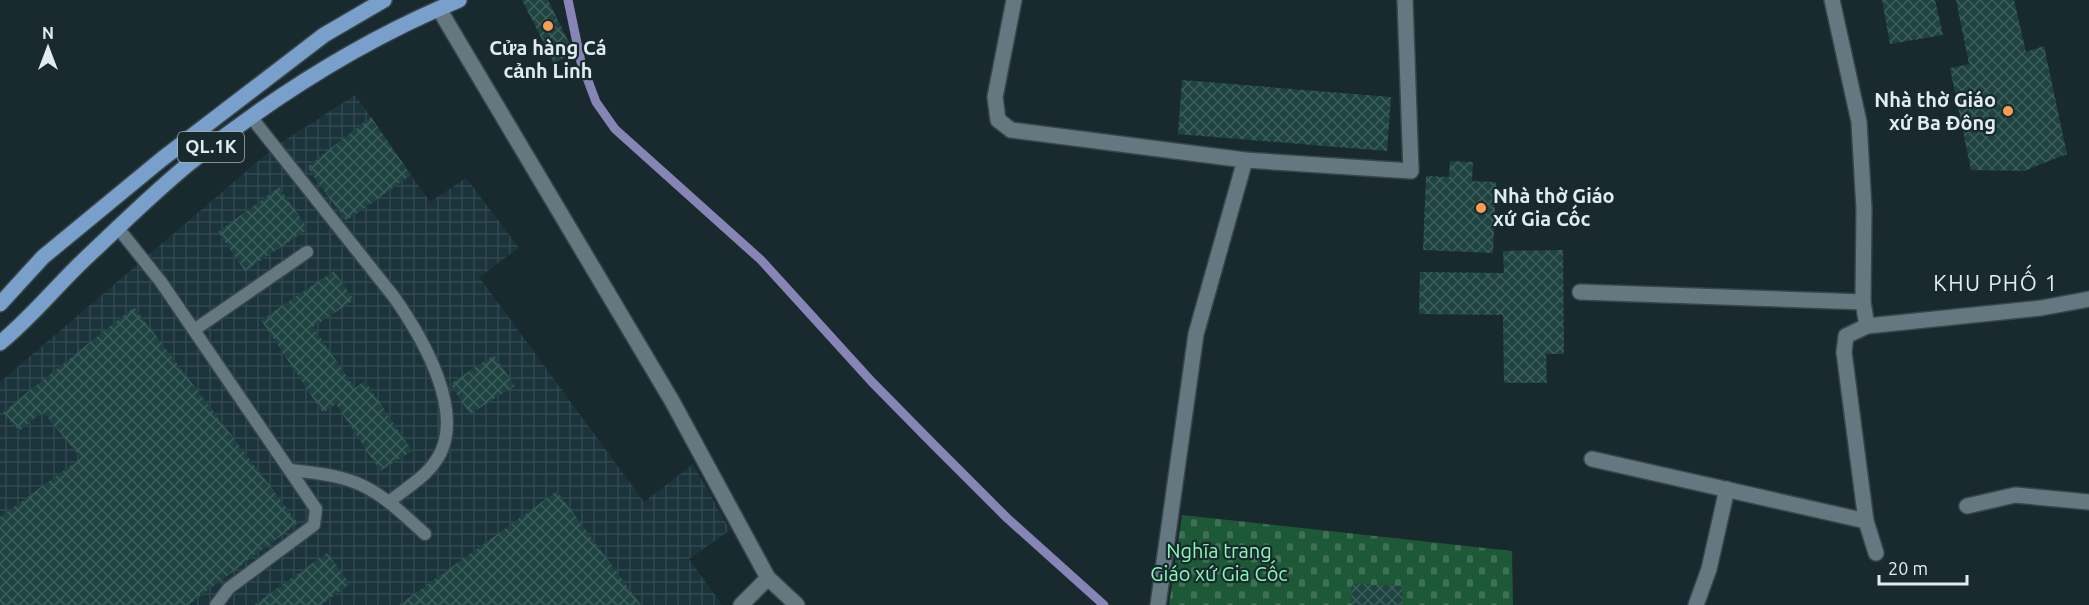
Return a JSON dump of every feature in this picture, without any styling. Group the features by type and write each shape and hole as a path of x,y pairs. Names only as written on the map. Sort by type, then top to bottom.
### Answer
{"main road":[{"name":"QL.1K","path":"0,304 43,257 162,159 315,41 384,0"},
{"name":"QL.1K","path":"0,343 20,327 66,276 190,163 251,117 303,80 356,49 459,0"}],"street":[{"path":"1014,0 995,97 998,120 1011,130 1245,160 1411,171 1405,0"},
{"path":"1832,0 1859,122 1864,209 1863,302 1867,326"},
{"path":"439,9 672,401 768,578 797,605"},
{"path":"1158,605 1196,334 1245,160"},
{"path":"1580,292 1863,302"},
{"path":"1876,553 1866,521 1844,352 1846,336 1867,326 2041,308 2089,299"},
{"path":"1592,459 1866,521"},
{"path":"1696,605 1709,569 1727,489"},
{"path":"1967,506 2015,495 2089,502"},
{"path":"741,605 768,578"}],"lane":[{"path":"251,117 394,297 407,316 436,373 444,397 449,431 444,446 436,461 425,474 390,501"},
{"path":"118,228 161,282 316,509 317,518 314,525 229,588 216,605"},
{"path":"194,330 307,252"},
{"path":"290,470 333,474 364,484 390,501 425,534"}],"shaded area":[{"path":"355,95 430,202 466,178 519,248 479,277 644,502 693,464 730,530 689,559 722,605 0,605 0,382 276,146"}],"green space":[{"name":"Nghĩa trang Giáo xứ Gia Cốc","path":"1182,515 1512,551 1513,605 1169,605"}],"building":[{"path":"522,0 548,0 574,53 554,63"},
{"path":"1882,0 1935,0 1943,35 1890,44"},
{"name":"Nhà thờ Giáo xứ Ba Đông","path":"1956,0 2014,0 2026,52 2044,46 2067,154 2024,171 1971,170 1950,68 1969,64"},
{"path":"1182,80 1391,97 1387,151 1178,134"},
{"path":"371,117 411,175 346,221 307,167"},
{"path":"1450,161 1473,162 1472,181 1496,182 1493,253 1423,250 1426,176 1449,177"},
{"path":"279,187 308,229 245,271 218,232"},
{"path":"1563,250 1564,354 1546,354 1547,383 1504,383 1503,315 1419,314 1420,272 1504,273 1503,251"},
{"path":"334,271 354,300 313,327 355,388 365,381 412,451 380,471 336,404 323,413 261,320"},
{"path":"134,307 298,523 188,605 0,605 0,517 81,458 43,412 19,431 3,412"},
{"path":"494,355 515,386 470,414 450,384"},
{"path":"557,491 641,605 399,605"},
{"path":"327,553 350,584 321,605 254,605"},
{"path":"1352,584 1403,586 1402,605 1351,605"}],"waterway":[{"path":"568,0 581,62 596,102 615,129 761,260 872,382 934,445 1007,518 1104,605"}],"place":[{"name":"Cửa hàng Cá cảnh Linh","path":"548,26"},
{"name":"Nhà thờ Giáo xứ Ba Đông","path":"2008,111"},
{"name":"Nhà thờ Giáo xứ Gia Cốc","path":"1481,208"}],"district":[{"name":"KHU PHỐ 1","path":"1996,283"}]}
